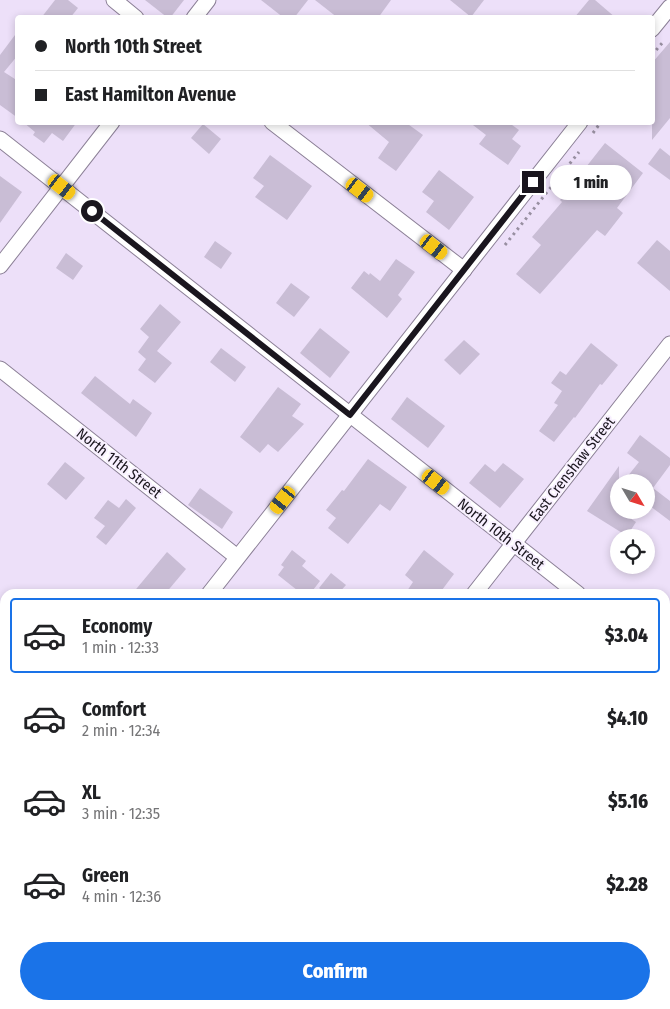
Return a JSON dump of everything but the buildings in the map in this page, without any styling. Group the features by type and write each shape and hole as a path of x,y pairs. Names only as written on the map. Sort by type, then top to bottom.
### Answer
{"street":[{"path":"114,0 132,15"},
{"path":"196,15 208,0"},
{"path":"655,26 670,7"},
{"path":"0,266 110,125"},
{"path":"276,125 464,270"},
{"path":"212,589 578,125"},
{"name":"North 10th Street","path":"0,139 572,589"},
{"name":"East Crenshaw Street","path":"478,589 670,344"},
{"name":"North 11th Street","path":"0,369 237,557"}],"path":[{"path":"655,51 664,40"},
{"path":"593,134 599,125"},
{"path":"513,237 582,148"}],"route":[{"path":"92,211 350,415 533,182"}]}
